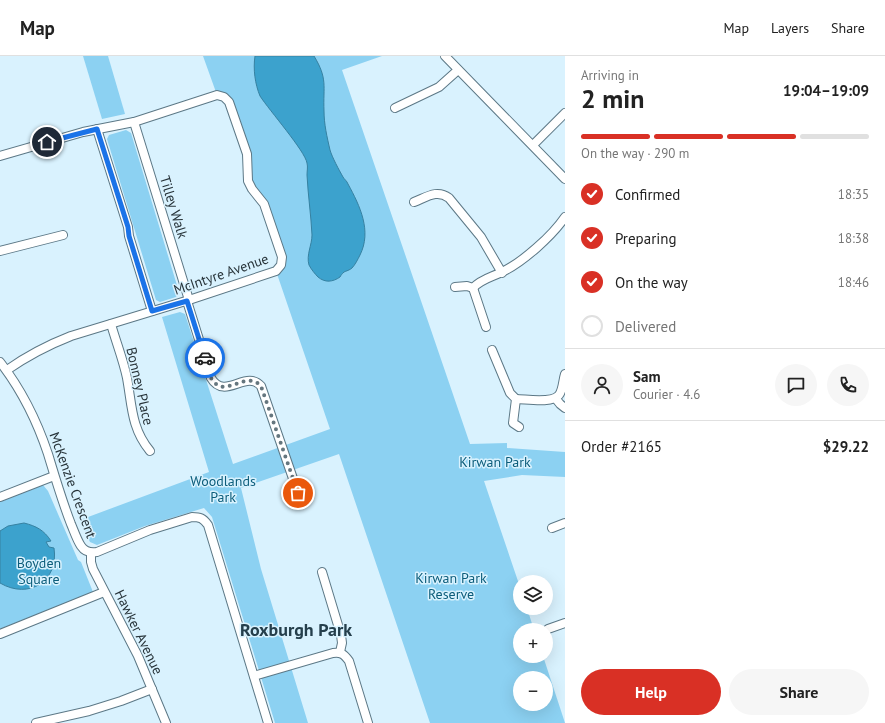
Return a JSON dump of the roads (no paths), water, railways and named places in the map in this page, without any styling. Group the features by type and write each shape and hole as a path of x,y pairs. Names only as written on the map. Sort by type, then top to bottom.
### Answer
{"street":[{"path":"445,56 564,176"},
{"path":"395,108 439,87 458,70"},
{"name":"McIntyre Avenue","path":"0,156 65,136 134,122 217,95 224,97 229,102 247,154 248,181 252,189 264,204 282,258 281,265 276,271 188,301 55,342 7,370"},
{"path":"533,145 565,113"},
{"name":"Tilley Walk","path":"134,122 211,378 214,384 222,387 247,380 258,382 261,386 298,493"},
{"path":"97,129 128,227 129,236 152,311"},
{"path":"414,202 436,194 443,194 450,198 481,237 492,253 502,273"},
{"path":"473,288 483,280 502,273 519,262 564,220"},
{"path":"0,251 63,235"},
{"path":"455,288 467,286 473,288"},
{"path":"473,288 486,327"},
{"name":"Bonney Place","path":"111,324 126,376 137,431 142,442 150,451"},
{"path":"492,350 510,393 516,399 550,401 556,398 560,394 565,374"},
{"name":"McKenzie Crescent","path":"0,362 7,370 31,411 45,446 68,516 81,546 86,551 91,553 97,552 150,530 192,517 204,519 208,525 268,723"},
{"path":"556,398 565,408"},
{"path":"516,399 513,423 519,427"},
{"path":"0,497 54,476"},
{"path":"552,528 565,524"},
{"name":"Hawker Avenue","path":"91,553 92,569 138,656 166,723"},
{"path":"322,572 341,635 342,643 340,652"},
{"path":"0,634 104,592"},
{"path":"553,627 565,623"},
{"path":"254,676 333,652 340,652 349,661 368,723"},
{"path":"36,723 121,701 152,689"}],"district":[{"name":"Roxburgh Park","path":"296,629"}],"park label":[{"name":"Kirwan Park","path":"495,462"},
{"name":"Woodlands Park","path":"223,490"},
{"name":"Boyden Square","path":"39,572"},
{"name":"Kirwan Park Reserve","path":"451,586"}]}
